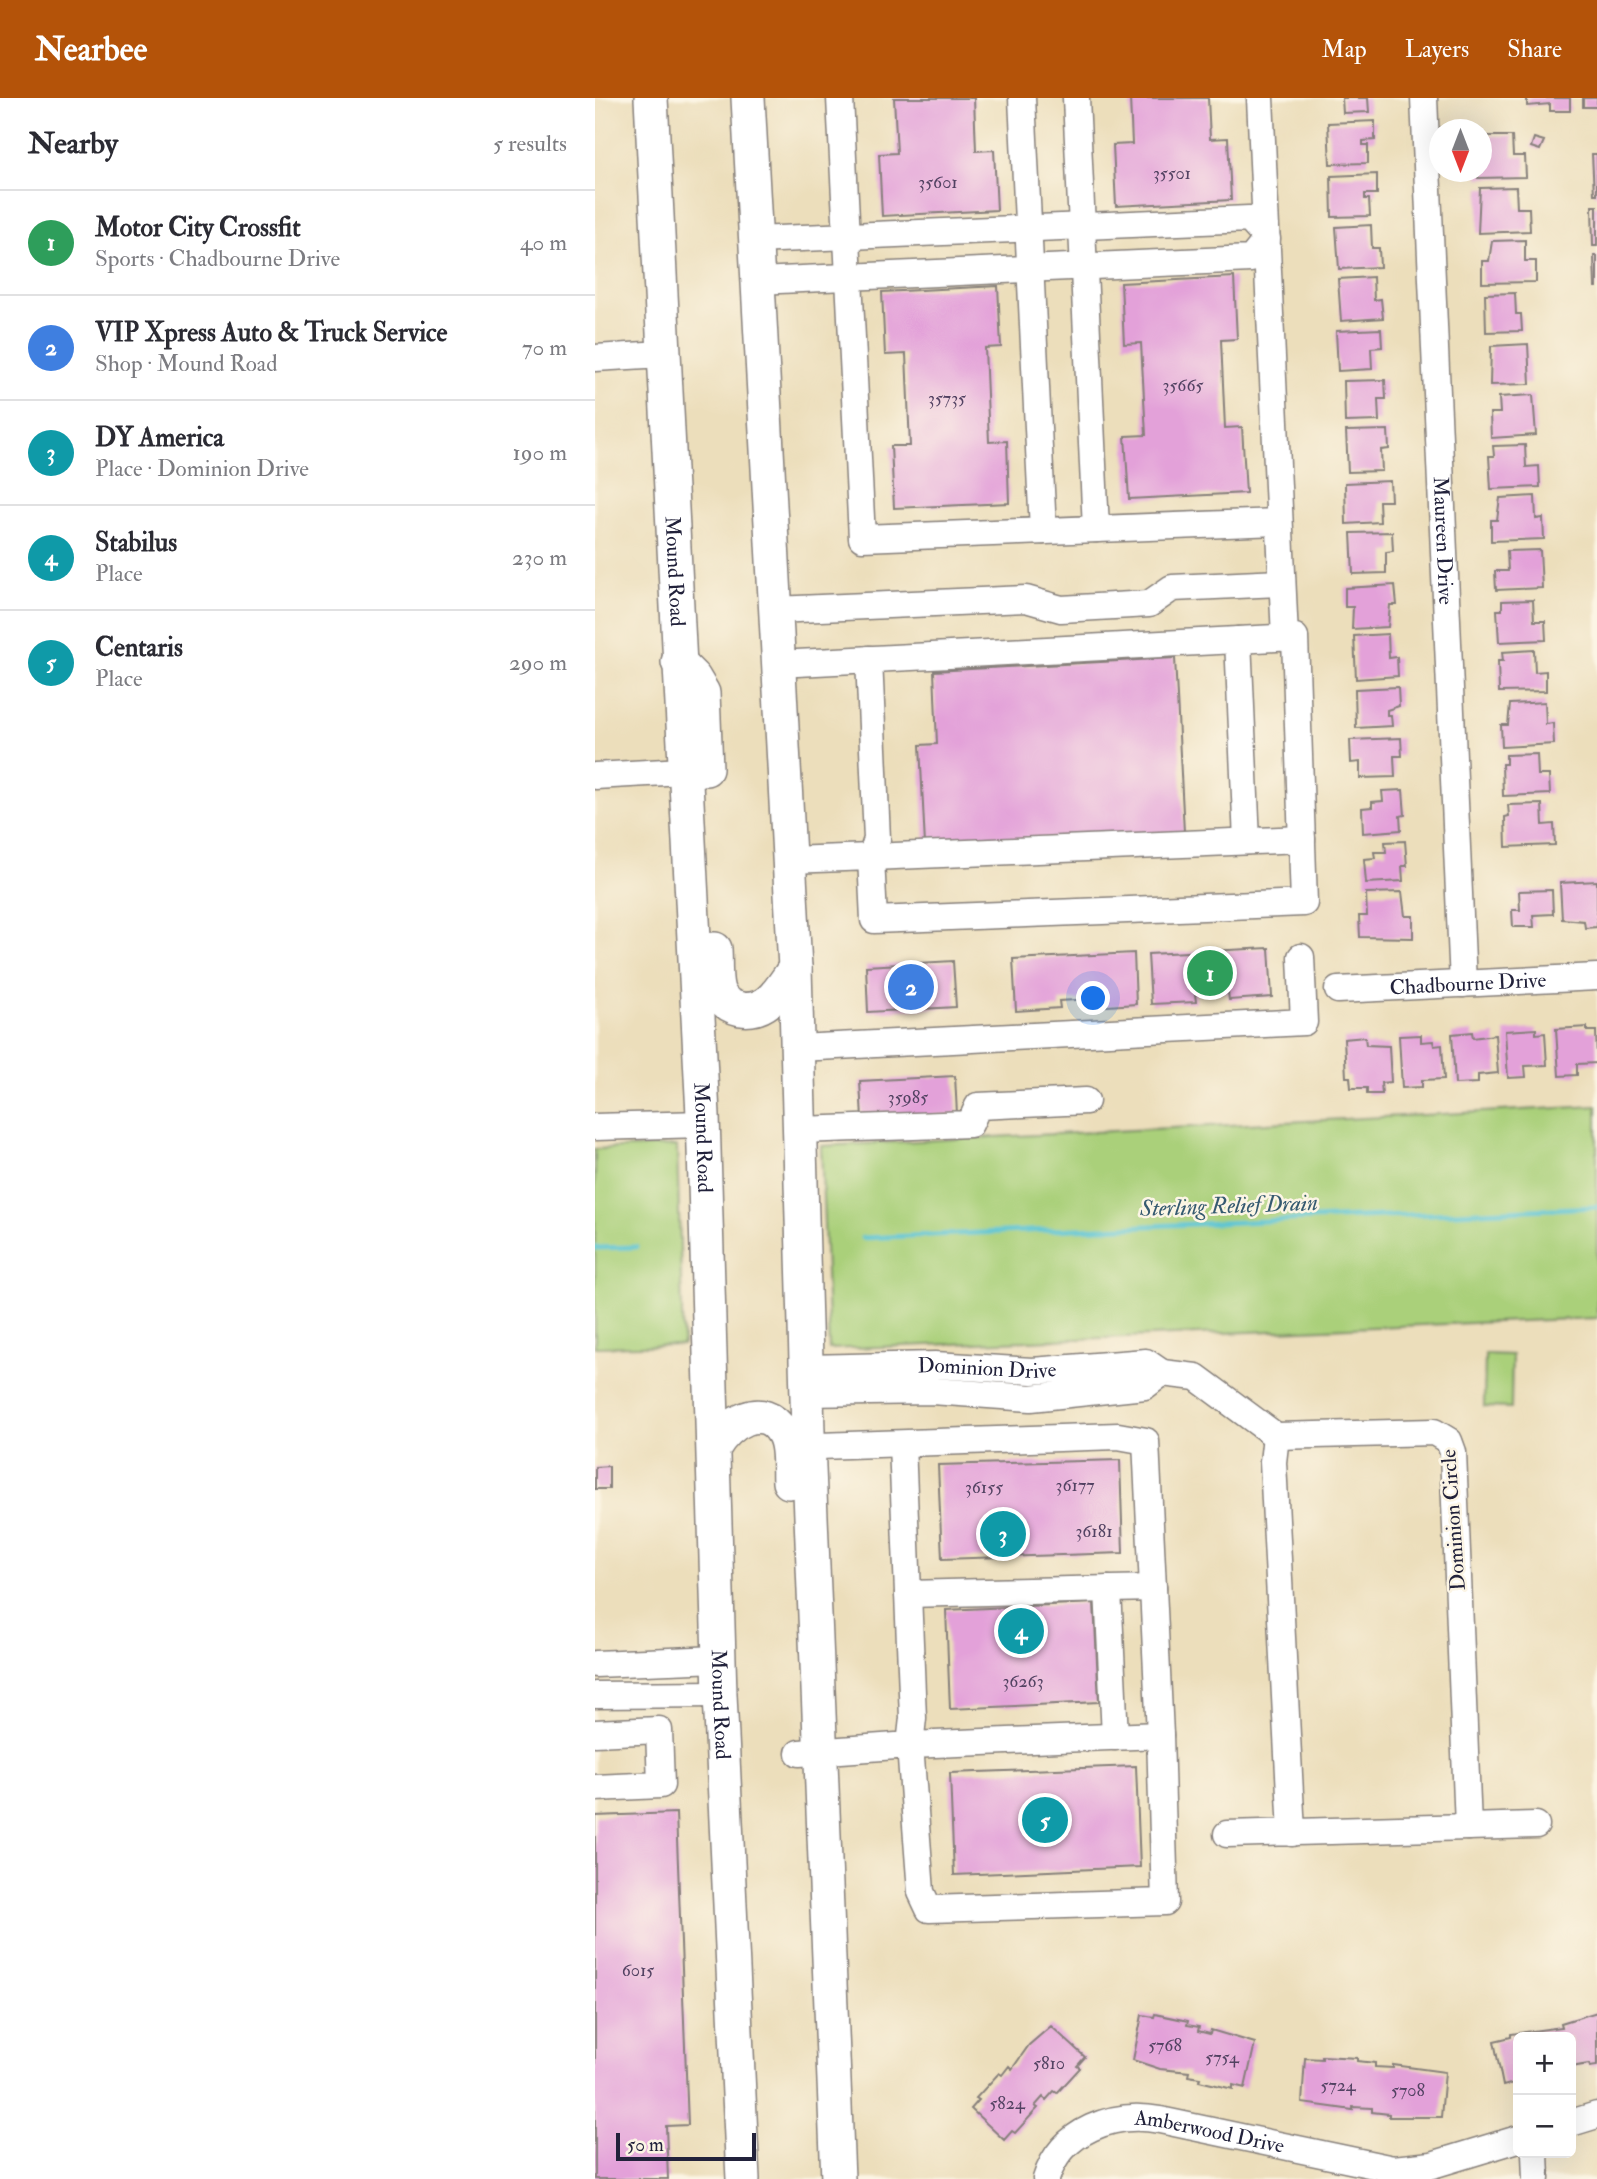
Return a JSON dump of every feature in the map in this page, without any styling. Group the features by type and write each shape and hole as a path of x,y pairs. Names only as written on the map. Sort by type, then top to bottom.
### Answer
{"main road":[{"name":"Mound Road","path":"651,98 683,771 703,1124 720,1694 743,2179"},
{"path":"744,104 755,240 795,968 807,1381 798,1447 810,1753 826,1879 838,2179"},
{"path":"678,662 694,677 703,693 718,991 727,1004 751,1010 764,1006 795,968"},
{"path":"714,1448 733,1423 751,1417 776,1425 798,1447"},
{"path":"740,2099 764,2161 765,2179"}],"street":[{"path":"840,98 862,538 1278,522"},
{"path":"1022,98 1043,531"},
{"path":"1076,98 1095,529"},
{"path":"1260,98 1285,638"},
{"name":"Maureen Drive","path":"1424,98 1463,984"},
{"path":"755,240 1249,219 1267,239"},
{"path":"757,281 1251,259 1267,239"},
{"path":"595,358 663,354"},
{"path":"775,610 1026,599 1061,609 1149,604 1172,588 1282,583"},
{"path":"778,664 869,659 1238,640 1285,638 1295,637 1304,903 874,920 871,856 877,839 869,659"},
{"path":"1238,640 1247,841"},
{"path":"595,776 683,771"},
{"path":"789,860 1302,839"},
{"path":"798,1048 1304,1022 1301,957"},
{"name":"Chadbourne Drive","path":"1338,990 1597,977"},
{"path":"800,1130 970,1124 978,1106 1086,1101"},
{"path":"595,1127 703,1124"},
{"name":"Dominion Drive","path":"807,1381 935,1365 1033,1371 1146,1362 1162,1373 1196,1377 1276,1436"},
{"path":"974,1394 976,1367"},
{"name":"Dominion Drive","path":"807,1381 1031,1398 1145,1386 1162,1373"},
{"name":"Dominion Circle","path":"1276,1436 1434,1432 1449,1441 1453,1466 1468,1827"},
{"path":"798,1447 1118,1436 1146,1441 1165,1902 929,1909 921,1892 911,1745 913,1718 902,1444"},
{"path":"1276,1436 1273,1462 1292,1833"},
{"path":"908,1594 1153,1588"},
{"path":"1108,1589 1115,1737"},
{"path":"595,1664 719,1659"},
{"path":"595,1695 720,1694"},
{"path":"595,1733 659,1730 661,1785 595,1788"},
{"path":"810,1753 911,1745 1160,1735"},
{"path":"1227,1834 1536,1825"},
{"path":"1576,2121 1597,2115"},
{"name":"Amberwood Drive","path":"1047,2179 1058,2154 1070,2140 1106,2122 1127,2118 1160,2120 1393,2169 1439,2164 1513,2141"},
{"path":"1535,2158 1537,2179"}],"green space":[{"name":"Sterling Relief Drain","path":"1597,1106 1597,1318 829,1349 821,1146"},
{"path":"677,1146 683,1345 595,1347 595,1149"},
{"path":"1485,1354 1512,1355 1511,1408 1484,1407"}],"building":[{"path":"894,98 974,98 976,151 994,150 997,210 882,216 879,154 897,153"},
{"path":"1130,98 1208,98 1210,139 1228,138 1231,200 1116,206 1113,145 1132,144"},
{"path":"1342,98 1368,98 1369,112 1343,113"},
{"path":"1527,98 1570,98 1570,111 1550,111 1550,104 1527,106"},
{"path":"1583,98 1597,98 1597,107 1583,107"},
{"path":"1375,121 1375,140 1363,141 1363,145 1368,145 1368,163 1330,164 1328,123"},
{"path":"1492,136 1512,136 1513,156 1525,156 1526,177 1492,178"},
{"path":"1534,138 1544,141 1540,150 1531,147"},
{"path":"1592,154 1597,154 1597,194 1594,194"},
{"path":"1377,174 1377,194 1365,194 1365,199 1369,199 1370,216 1332,217 1331,176"},
{"path":"1516,187 1517,208 1529,208 1530,231 1478,233 1480,188"},
{"path":"1592,206 1597,206 1597,246 1593,246"},
{"path":"1371,225 1372,248 1379,248 1380,267 1339,269 1336,227"},
{"path":"1525,240 1525,261 1536,261 1536,282 1482,283 1482,261 1489,261 1492,241"},
{"path":"1594,256 1597,256 1597,287 1595,287"},
{"path":"1234,277 1237,339 1221,340 1225,428 1242,427 1246,493 1129,499 1125,436 1146,435 1141,343 1124,344 1121,283"},
{"path":"1373,277 1374,300 1381,299 1383,318 1341,321 1338,279"},
{"path":"998,286 1001,347 985,348 989,442 1007,441 1009,503 894,508 891,446 910,446 906,354 885,355 882,292"},
{"path":"1515,293 1516,314 1521,314 1522,331 1486,332 1485,294"},
{"path":"1381,329 1382,347 1371,348 1372,369 1338,371 1336,331"},
{"path":"1528,344 1530,384 1490,385 1491,346"},
{"path":"1385,380 1386,399 1378,399 1379,421 1345,422 1344,381"},
{"path":"1533,395 1536,435 1491,438 1490,413 1500,413 1499,397"},
{"path":"1388,430 1389,449 1381,450 1382,471 1348,472 1346,431"},
{"path":"1525,445 1526,467 1539,466 1540,487 1491,489 1489,456 1494,456 1493,446"},
{"path":"1390,481 1391,501 1379,501 1380,522 1346,524 1345,483"},
{"path":"1535,496 1536,519 1543,518 1544,539 1491,541 1491,520 1497,520 1500,498"},
{"path":"1392,532 1393,551 1386,552 1386,573 1353,574 1351,533"},
{"path":"1540,550 1542,588 1496,590 1495,571 1508,571 1507,551"},
{"path":"1395,585 1397,605 1390,605 1388,627 1352,629 1353,607 1345,607 1345,588"},
{"path":"1533,600 1534,621 1545,621 1546,640 1499,642 1497,610 1502,610 1502,601"},
{"path":"1388,634 1389,658 1397,657 1398,676 1356,679 1354,636"},
{"path":"1534,650 1535,672 1546,671 1546,691 1499,692 1498,661 1503,661 1502,652"},
{"path":"1175,658 1184,832 925,845 920,745 937,744 934,671"},
{"path":"1398,687 1399,706 1387,710 1387,715 1391,715 1392,726 1356,728 1355,689"},
{"path":"1545,702 1546,724 1553,723 1554,744 1502,747 1501,725 1508,725 1510,704"},
{"path":"1401,738 1402,756 1394,756 1395,777 1360,778 1360,762 1351,763 1350,740"},
{"path":"1537,754 1538,775 1549,775 1550,794 1503,796 1502,764 1506,764 1506,755"},
{"path":"1403,790 1405,815 1400,816 1401,830 1363,833 1362,808 1372,807 1372,802 1383,801 1382,791"},
{"path":"1542,804 1543,825 1554,824 1555,845 1506,847 1505,817 1509,816 1508,805"},
{"path":"1405,841 1407,866 1402,866 1403,881 1366,883 1364,859 1375,858 1374,852 1386,852 1385,842"},
{"path":"1597,881 1597,927 1585,928 1584,921 1562,919 1560,883"},
{"path":"1552,890 1553,914 1533,915 1534,927 1513,927 1512,910 1520,910 1519,891"},
{"path":"1402,892 1405,916 1413,916 1413,938 1360,937 1359,916 1367,916 1366,893"},
{"path":"1269,948 1272,997 1229,1000 1228,992 1195,994 1196,1002 1151,1004 1148,954"},
{"path":"1134,953 1136,1004 1093,1007 1093,999 1059,1001 1060,1008 1016,1011 1013,959"},
{"path":"953,961 956,1007 868,1012 866,966"},
{"path":"1587,1027 1587,1031 1596,1031 1597,1063 1577,1064 1577,1075 1559,1076 1556,1029"},
{"path":"1536,1029 1536,1034 1545,1033 1547,1065 1525,1066 1526,1077 1508,1078 1505,1031"},
{"path":"1472,1032 1473,1038 1495,1035 1498,1073 1478,1075 1478,1083 1455,1084 1452,1034"},
{"path":"1421,1035 1421,1042 1433,1041 1434,1046 1442,1045 1444,1079 1422,1080 1422,1087 1402,1088 1399,1036"},
{"path":"1365,1037 1366,1045 1389,1046 1391,1082 1381,1083 1382,1094 1367,1094 1367,1088 1351,1088 1350,1077 1346,1077 1344,1039"},
{"path":"955,1076 957,1114 862,1119 860,1081"},
{"path":"1120,1460 1123,1553 942,1559 938,1465"},
{"path":"609,1466 609,1489 595,1489 595,1467"},
{"path":"1094,1603 1099,1702 950,1709 946,1610"},
{"path":"1136,1766 1140,1867 954,1875 950,1773"},
{"path":"676,1813 688,2125 666,2126 668,2179 595,2179 595,1816"},
{"path":"1597,2012 1597,2066 1576,2066 1576,2032 1526,2032 1562,2027 1561,2023"},
{"path":"1155,2014 1188,2021 1187,2025 1199,2027 1198,2031 1210,2034 1211,2030 1255,2043 1245,2088 1233,2085 1233,2089 1199,2081 1200,2078 1188,2076 1189,2072 1160,2069 1133,2060 1142,2015 1154,2017"},
{"path":"1051,2026 1085,2057 1077,2066 1080,2068 1057,2093 1054,2091 1046,2100 1043,2097 1035,2106 1038,2108 1015,2133 1012,2131 1004,2140 971,2109 979,2100 976,2098 999,2073 1002,2075 1009,2066 1012,2069 1029,2045"},
{"path":"1511,2034 1513,2083 1503,2086 1494,2041 1511,2037"},
{"path":"1322,2056 1357,2058 1357,2061 1375,2063 1375,2067 1393,2068 1393,2065 1445,2072 1441,2117 1389,2117 1389,2114 1372,2112 1372,2108 1353,2107 1353,2110 1302,2103 1305,2058 1322,2059"}],"waterway":[{"name":"Sterling Relief Drain","path":"862,1238 1597,1207"},
{"name":"Sterling Relief Drain","path":"595,1248 636,1247"}],"place":[{"name":"Motor City Crossfit","path":"1210,973"},
{"name":"VIP Xpress Auto & Truck Service","path":"911,987"},
{"name":"DY America","path":"1003,1534"},
{"name":"Stabilus","path":"1021,1631"},
{"name":"Centaris","path":"1045,1820"}]}
